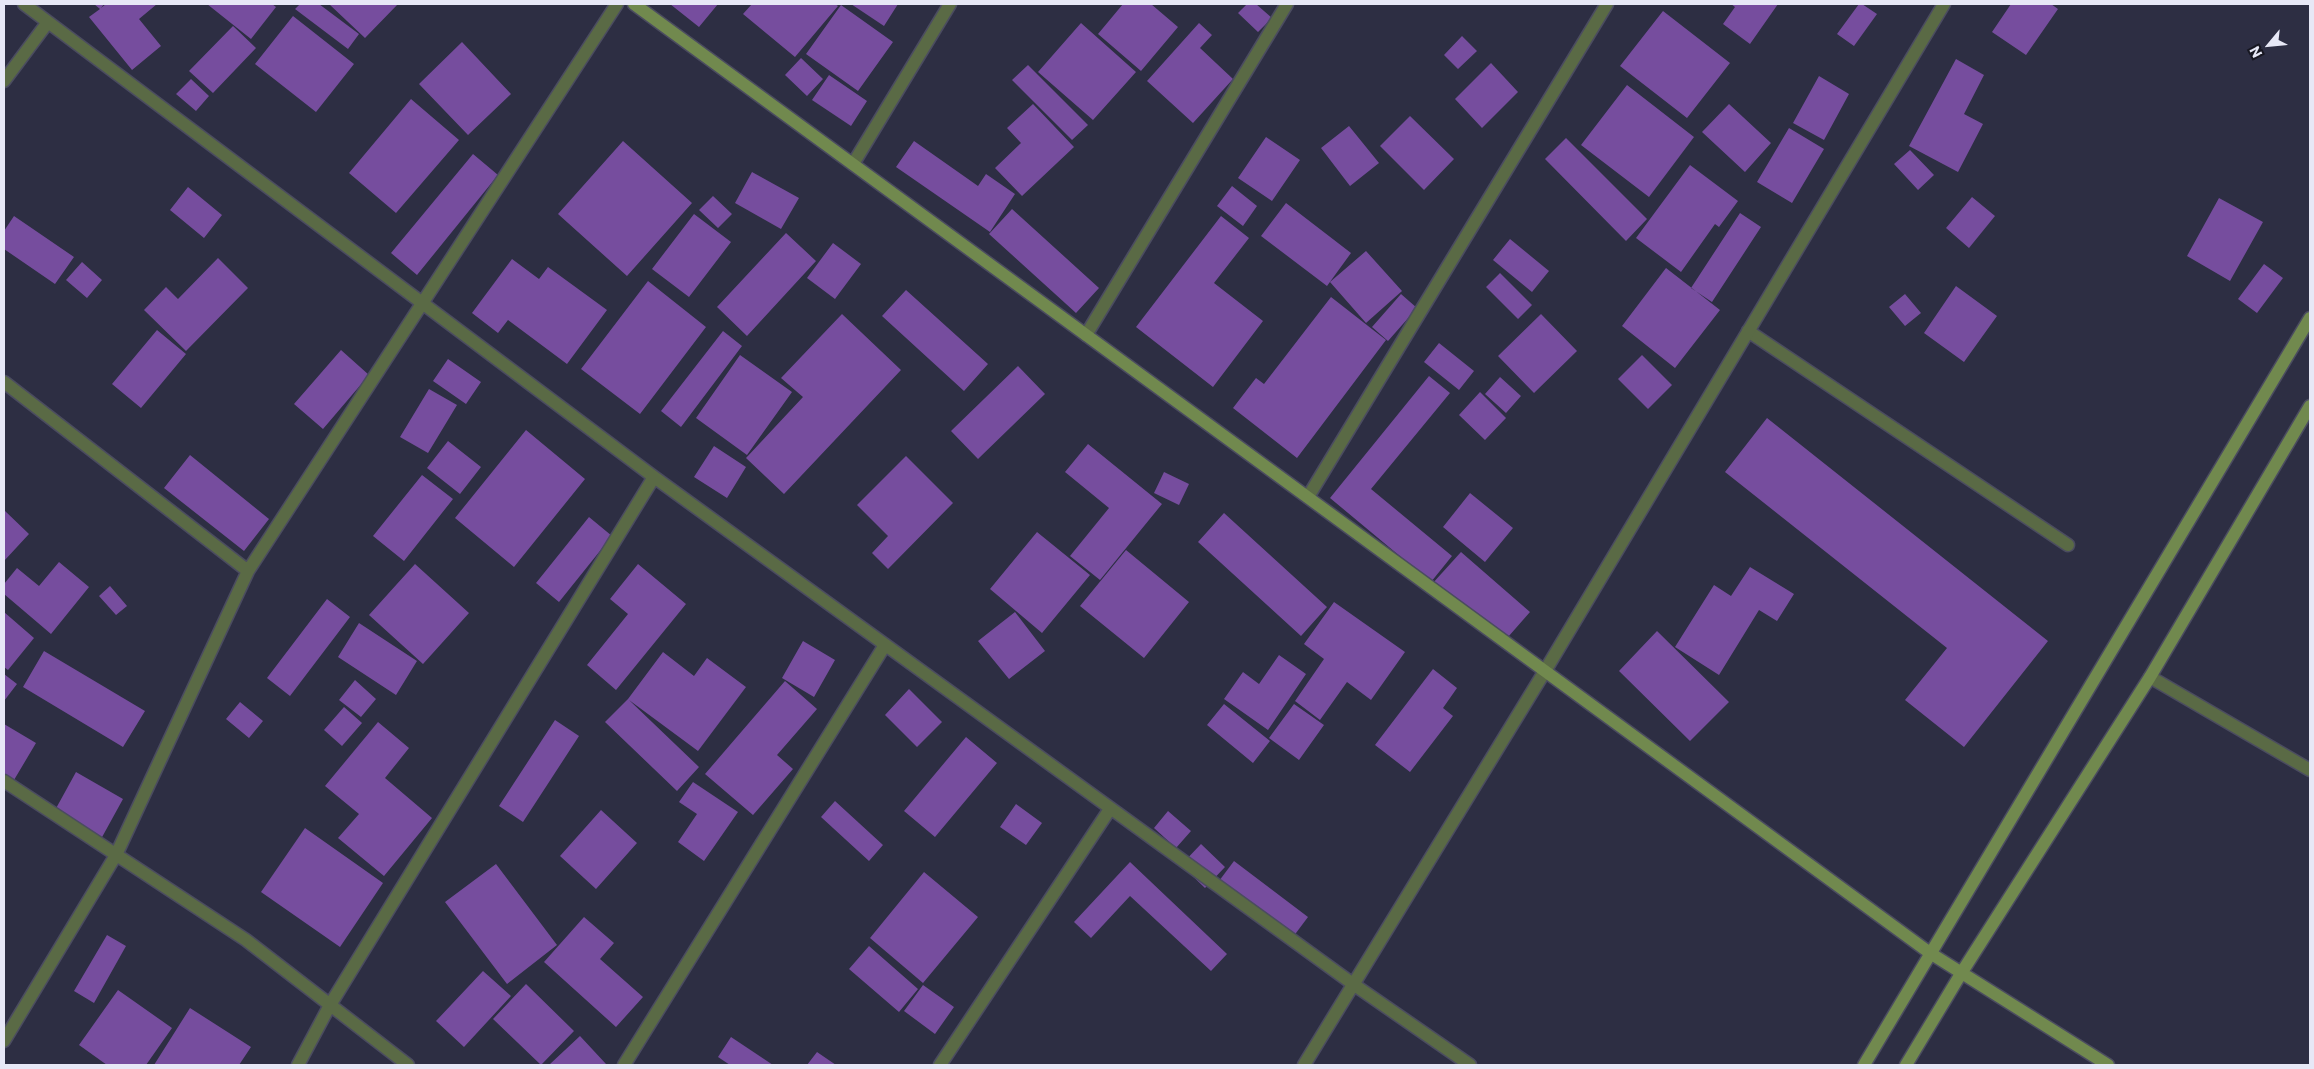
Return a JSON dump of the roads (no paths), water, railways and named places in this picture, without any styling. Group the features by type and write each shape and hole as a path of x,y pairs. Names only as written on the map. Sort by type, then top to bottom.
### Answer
{"street":[{"path":"24,4 654,477 1110,809 1353,984 1470,1065"},
{"path":"4,1041 116,855 248,571 616,4"},
{"path":"634,4 1930,953 2108,1065"},
{"path":"852,164 950,4"},
{"path":"1086,334 1287,4"},
{"path":"1308,497 1607,4"},
{"path":"1304,1065 1545,671 1944,4"},
{"path":"4,81 48,22"},
{"path":"1864,1065 2310,318"},
{"path":"1748,331 2068,545"},
{"path":"4,382 248,571"},
{"path":"1906,1065 1962,972 2150,676 2310,406"},
{"path":"298,1065 330,1005 654,477"},
{"path":"624,1065 885,645"},
{"path":"2150,676 2310,770"},
{"path":"4,781 246,940 408,1065"},
{"path":"940,1065 1110,809"}]}
